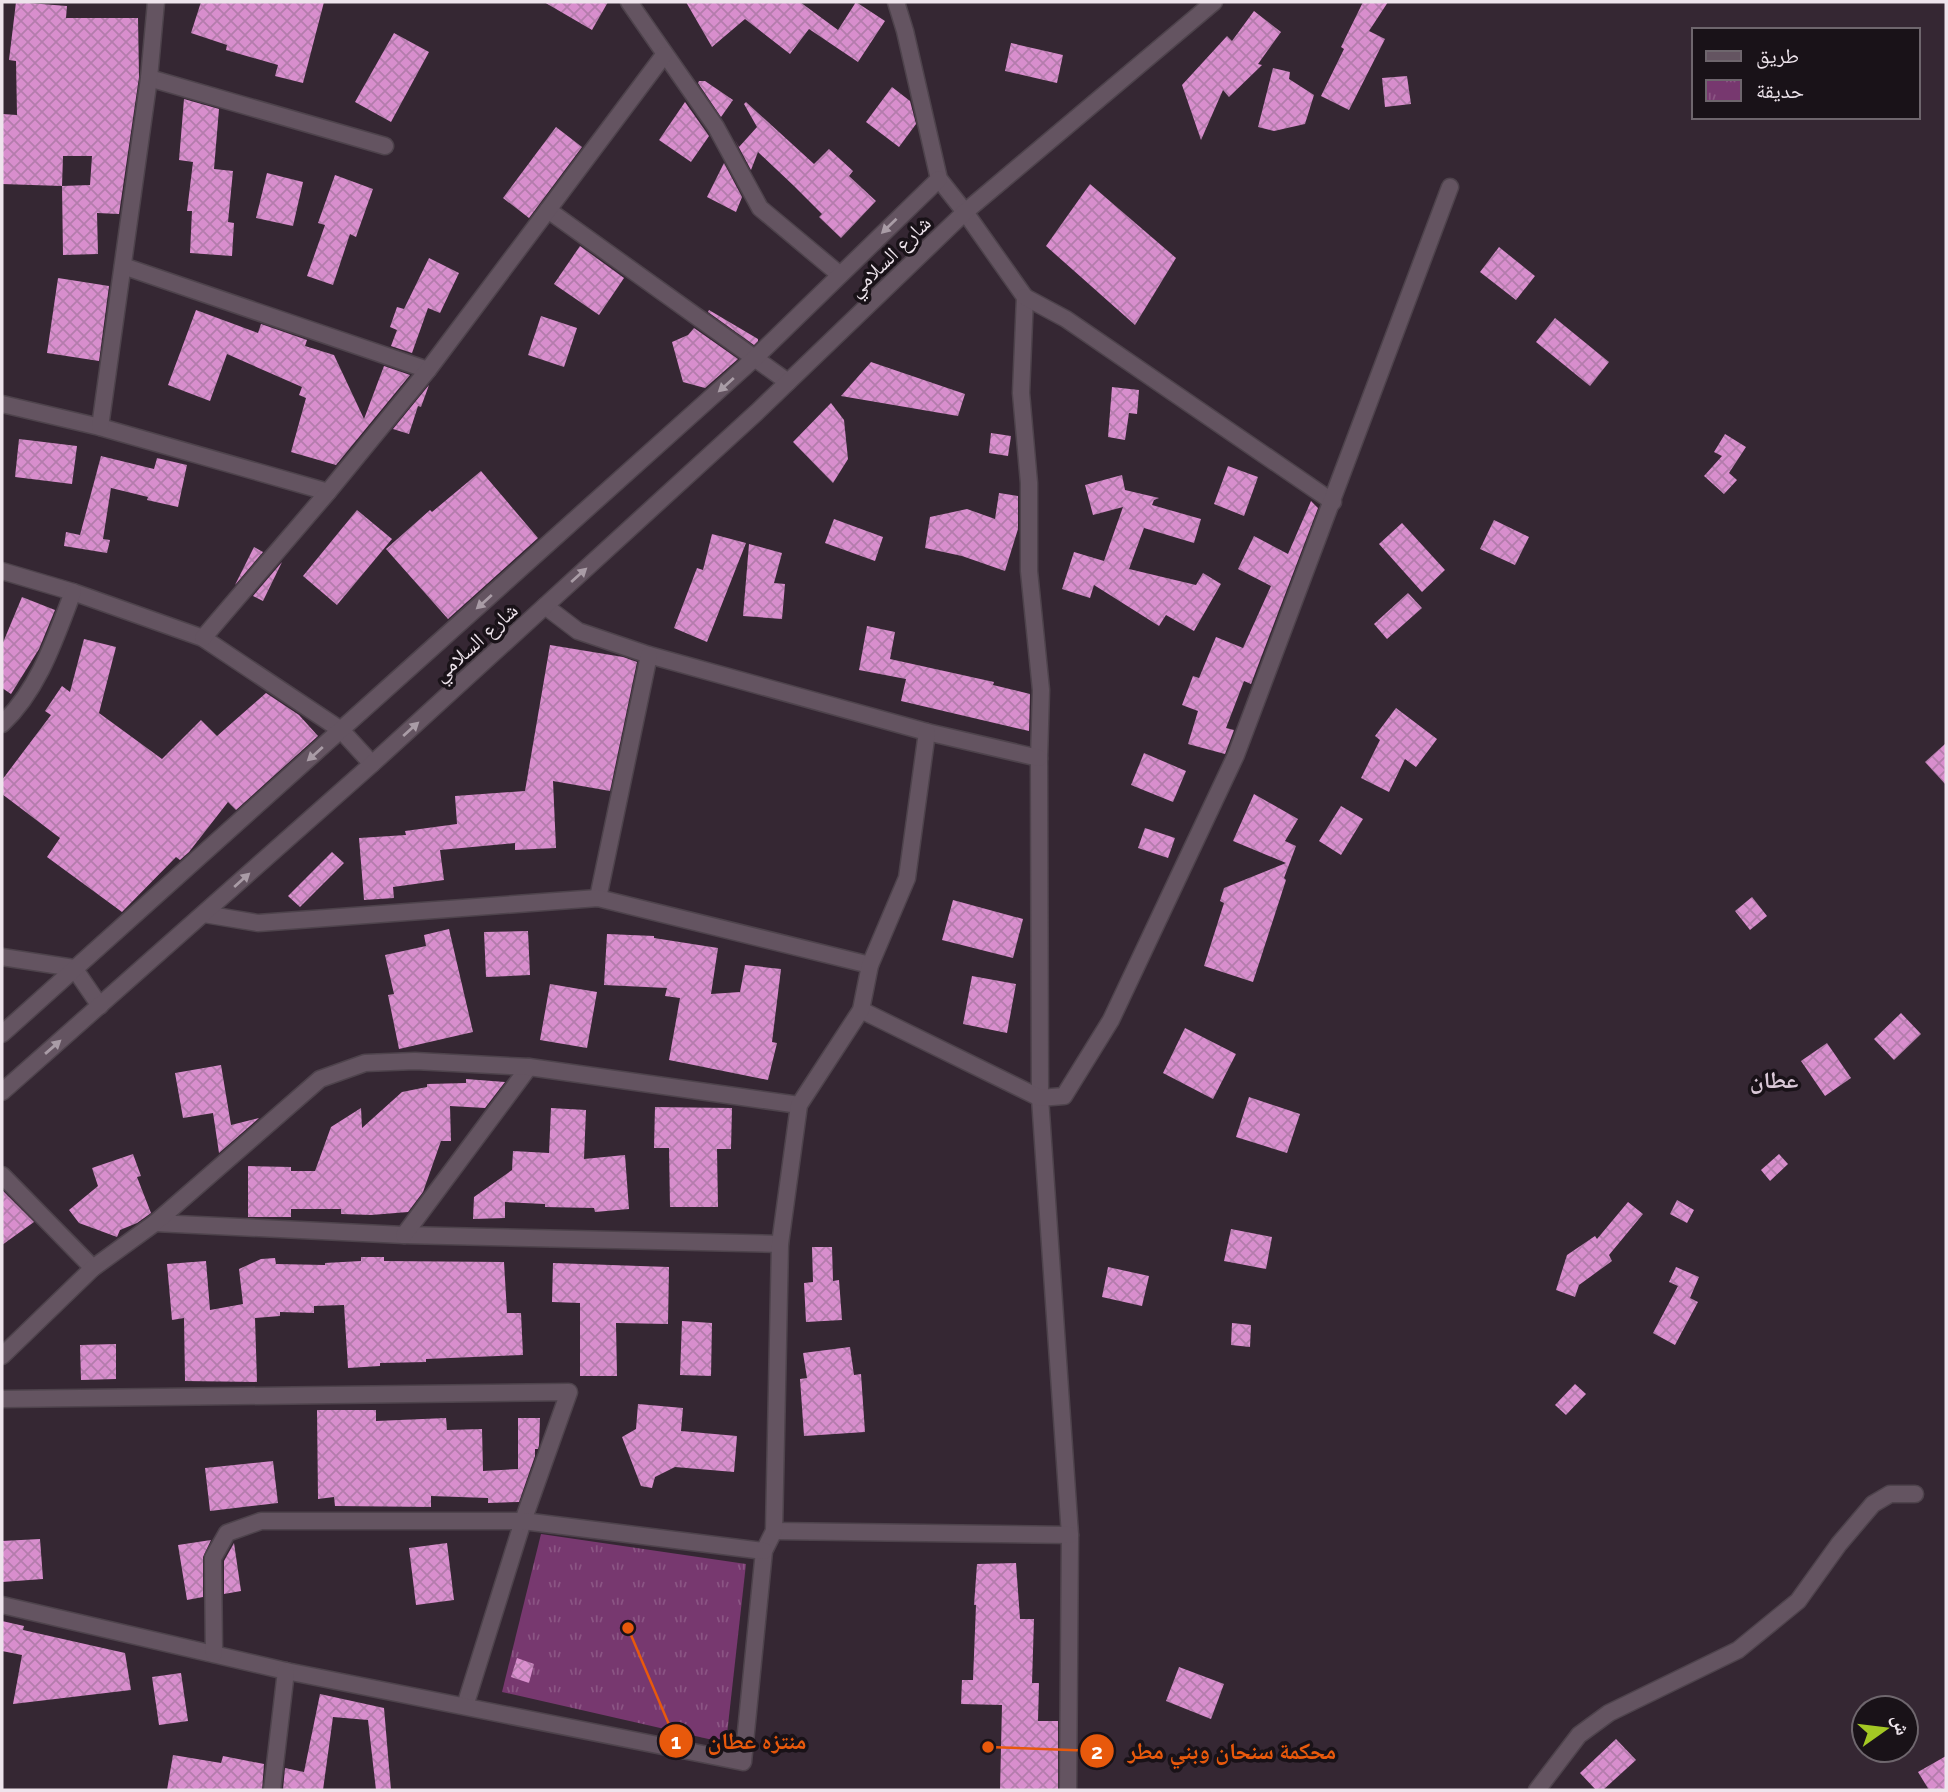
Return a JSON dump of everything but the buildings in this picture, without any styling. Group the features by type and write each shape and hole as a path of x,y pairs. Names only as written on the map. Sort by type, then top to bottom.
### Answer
{"street":[{"path":"100,426 149,78 156,2"},
{"path":"629,2 716,127 761,208 839,274"},
{"path":"896,2 939,179 1025,297 1066,319 1333,502"},
{"name":"شارع السلامي","path":"2,1092 372,764 545,606 788,382 965,212 1214,2"},
{"path":"203,638 328,492 428,369 664,55"},
{"path":"149,78 385,146"},
{"name":"شارع السلامي","path":"2,1034 756,358 939,179"},
{"path":"861,1010 1040,1098 1064,1096 1111,1020 1236,755 1450,187"},
{"path":"548,210 788,382"},
{"path":"123,266 428,369"},
{"path":"1025,297 1021,393 1029,483 1029,571 1041,690 1038,758 1040,1098 1070,1535 1068,1790"},
{"path":"2,404 100,426 328,492"},
{"path":"2,571 74,592 203,638 341,730 372,764"},
{"path":"2,724 18,709 49,656 74,592"},
{"path":"545,606 578,631 649,655 927,732 1038,758"},
{"path":"598,898 649,655"},
{"path":"2,1605 286,1671 743,1762 764,1551 774,1531 780,1244 799,1105 861,1010 870,965 907,878 927,732"},
{"path":"204,914 258,923 598,898 870,965"},
{"path":"2,957 74,968 100,1006"},
{"path":"2,1356 93,1268 155,1223 320,1079 365,1063 415,1061 529,1067 799,1105"},
{"path":"404,1235 529,1067"},
{"path":"2,1175 93,1268"},
{"path":"155,1223 404,1235 780,1244"},
{"path":"2,1399 569,1392 523,1521 466,1706"},
{"path":"1537,1790 1579,1735 1609,1713 1738,1650 1798,1601 1839,1544 1873,1504 1890,1494 1915,1494"},
{"path":"214,1654 213,1558 227,1533 261,1521 523,1521 764,1551"},
{"path":"774,1531 1070,1535"},
{"path":"272,1790 286,1671"}],"green space":[{"path":"541,1534 746,1564 726,1743 502,1692"}],"place":[{"name":"منتزه عطان","path":"628,1628"},
{"name":"محكمة سنحان وبني مطر","path":"988,1747"}],"district":[{"name":"عطان","path":"1774,1079"}]}
